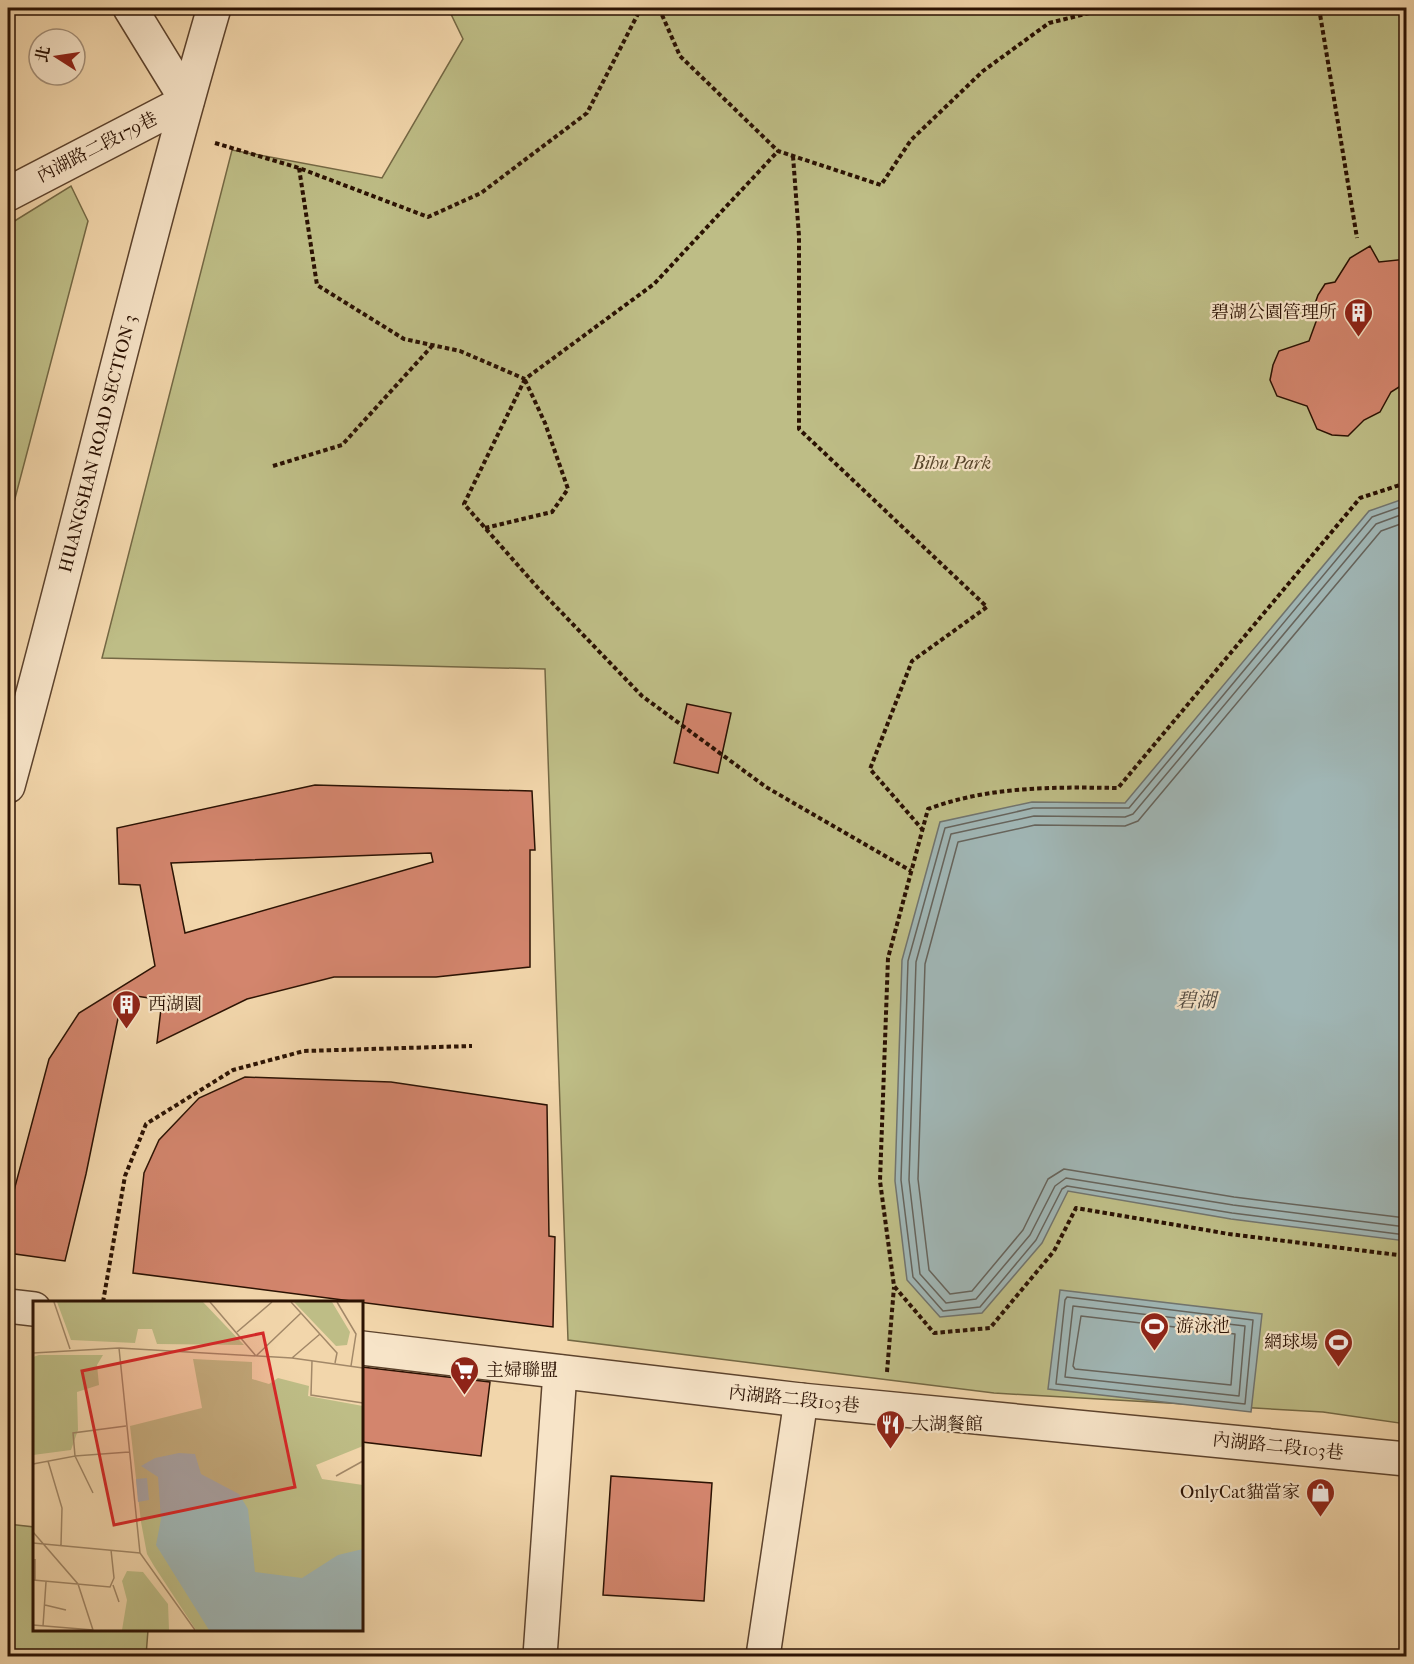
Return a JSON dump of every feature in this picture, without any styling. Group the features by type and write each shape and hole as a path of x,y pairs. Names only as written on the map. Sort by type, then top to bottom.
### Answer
{"street":[{"path":"129,8 187,101"},
{"name":"HUANGSHAN ROAD SECTION 3","path":"8,786 61,592 177,132 214,8"},
{"name":"內湖路二段179巷","path":"8,194 187,101"},
{"path":"8,1306 33,1309"},
{"name":"內湖路二段103巷","path":"363,1348 801,1400 1407,1459"},
{"path":"540,1656 560,1372"},
{"path":"763,1656 801,1400"}],"path":[{"path":"177,132 299,168 428,217 481,193 587,113 641,8"},
{"path":"659,8 680,56 778,150 881,185 911,140 983,71 1048,23 1110,8"},
{"path":"1319,8 1357,238"},
{"path":"778,150 654,284 525,379 464,504 642,696 766,787 911,871"},
{"path":"794,156 799,236 799,429 987,607 912,661 870,769 923,830"},
{"path":"299,168 317,285 404,339 460,351 525,379 545,423 568,489 552,512 485,528"},
{"path":"273,466 342,445 432,345"},
{"path":"884,1408 894,1286 880,1181 888,958 928,809 959,798 1031,787 1118,788 1360,498 1407,483"},
{"path":"103,1301 125,1176 146,1124 233,1070 304,1051 472,1047"},
{"path":"894,1286 934,1333 990,1328 1054,1251 1076,1208 1229,1234 1407,1256"}],"green space":[{"name":"Bihu Park","path":"448,8 1406,8 1406,1424 1323,1412 994,1393 568,1340 545,669 102,658 232,150 382,178 463,39"},
{"path":"71,186 88,221 8,525 8,225"},
{"path":"8,1524 33,1527 33,1631 148,1631 146,1656 8,1656"}],"water":[{"name":"碧湖","path":"1406,498 1406,1241 1231,1219 1068,1191 1042,1243 982,1313 940,1317 907,1280 895,1181 902,960 940,822 1032,802 1125,803 1369,511"},
{"name":"游泳池","path":"1060,1290 1262,1314 1251,1412 1048,1389"}],"building":[{"name":"碧湖公園管理所","path":"1370,246 1379,262 1407,259 1407,382 1391,392 1380,412 1364,420 1348,436 1332,435 1317,429 1307,406 1277,396 1270,380 1273,365 1279,351 1309,341 1317,319 1313,309 1325,284 1335,282 1350,258"},
{"path":"687,704 731,713 718,773 674,763"},
{"name":"西湖園","path":"315,785 532,791 535,850 530,850 530,967 436,977 334,977 247,999 157,1043 162,1000 123,994 86,1174 65,1261 8,1253 8,1213 49,1059 79,1013 155,966 140,885 119,884 117,828","holes":["431,853 433,862 185,933 171,863"]},
{"path":"245,1077 391,1082 547,1105 549,1236 555,1237 553,1327 133,1273 144,1173 159,1140 199,1098"},
{"path":"363,1367 490,1382 481,1456 363,1442"},
{"path":"611,1476 712,1483 704,1601 603,1595"}],"place":[{"name":"碧湖公園管理所","path":"1358,338"},
{"name":"西湖園","path":"127,1030"},
{"name":"游泳池","path":"1155,1352"},
{"name":"網球場","path":"1339,1368"},
{"name":"主婦聯盟","path":"465,1396"},
{"name":"大湖餐館","path":"890,1450"},
{"name":"OnlyCat貓當家","path":"1321,1518"}]}
